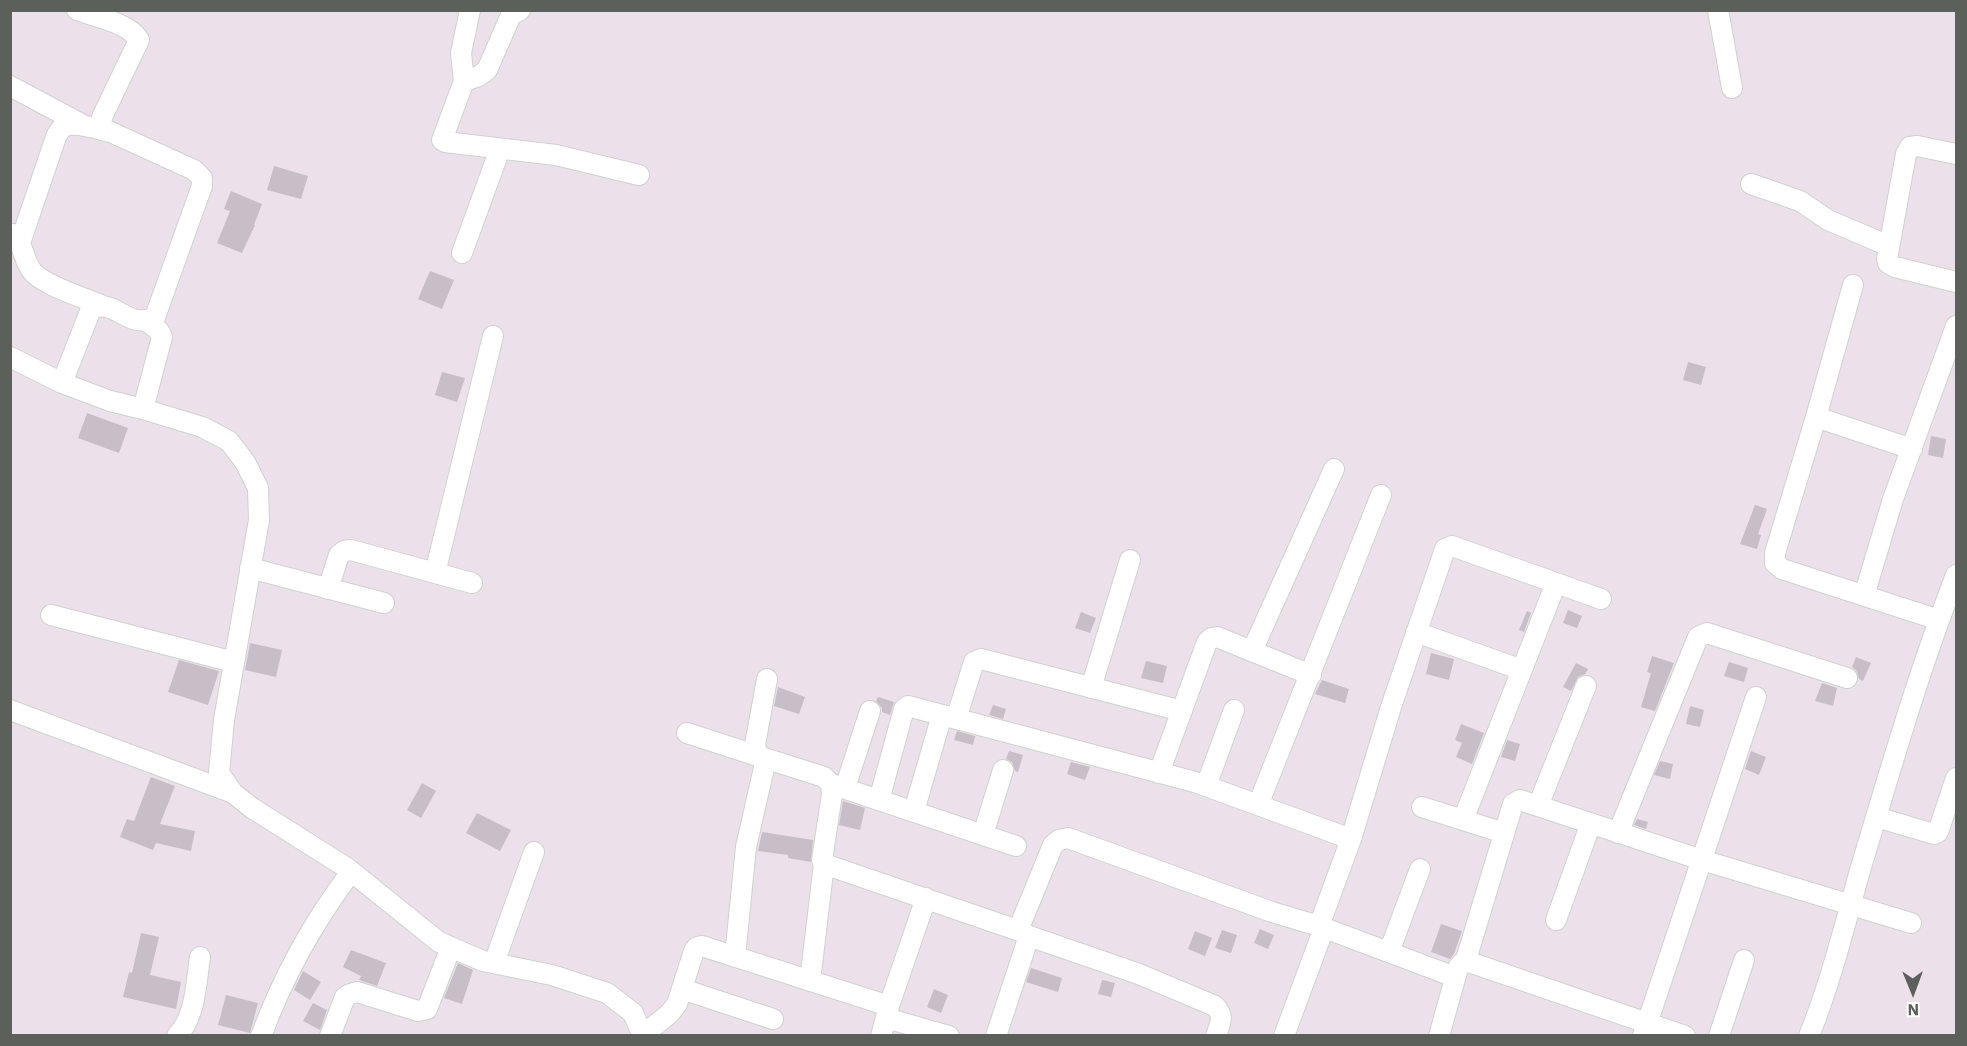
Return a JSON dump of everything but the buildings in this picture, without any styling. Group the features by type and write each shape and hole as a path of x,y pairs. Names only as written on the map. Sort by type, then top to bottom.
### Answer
{"street":[{"path":"77,10 128,28 139,40 103,116 101,122 104,129 194,170 202,178 200,194 158,312 155,317 147,321 135,321 42,280 33,273 15,238 60,129 67,125 110,132"},
{"path":"470,10 461,53 464,81 442,140 556,155 639,175"},
{"path":"464,81 479,76 487,70 511,15 520,10"},
{"path":"1718,10 1732,88"},
{"path":"10,86 87,127"},
{"path":"1956,154 1917,146 1910,147 1906,153 1887,259 1891,266 1956,282"},
{"path":"462,253 500,149"},
{"path":"1751,184 1800,201 1828,220 1889,246"},
{"path":"1853,285 1775,553 1775,563 1782,569 1939,620"},
{"path":"62,383 91,309 103,306"},
{"path":"143,409 162,337 159,331 147,321"},
{"path":"1864,596 1893,499 1956,326"},
{"path":"435,573 493,336"},
{"path":"10,357 62,383 110,402 202,426 229,441 245,462 258,488 259,520 224,720 219,773 233,793 252,808 351,872 439,942 483,961 552,975 608,993 633,1013 643,1035 669,1014 677,1004 694,951 697,947 702,946 810,981 886,1020 950,1035"},
{"path":"1816,417 1912,449"},
{"path":"1252,651 1334,469"},
{"path":"1258,805 1381,495"},
{"path":"1284,1035 1351,839 1416,632 1445,549 1452,546 1601,599"},
{"path":"328,589 339,555 351,550 472,583"},
{"path":"1091,688 1130,560"},
{"path":"250,568 384,603"},
{"path":"1809,1035 1851,904 1899,741 1956,575"},
{"path":"1463,820 1556,583"},
{"path":"51,615 234,662"},
{"path":"1416,632 1522,670"},
{"path":"1618,833 1698,637 1702,633 1847,678"},
{"path":"1159,773 1207,642 1211,638 1217,637 1311,675"},
{"path":"914,812 949,717 977,659 1182,711"},
{"path":"735,957 746,847 762,757 755,745 767,679"},
{"path":"1538,806 1587,686"},
{"path":"1646,1029 1756,697"},
{"path":"879,800 904,709 908,706 1206,786 1351,839"},
{"path":"10,710 233,793"},
{"path":"1206,786 1234,710"},
{"path":"810,981 824,864 822,860 832,794 838,786 870,711"},
{"path":"687,733 824,777 838,786 1016,846"},
{"path":"983,835 1003,770"},
{"path":"1876,817 1934,834 1938,832 1956,777"},
{"path":"1439,1035 1513,804 1516,801 1521,800 1702,860 1911,923"},
{"path":"1422,807 1504,833"},
{"path":"1556,920 1591,823"},
{"path":"996,1035 1024,933 1021,923 1053,846 1059,840 1068,838 1389,952 1460,970"},
{"path":"494,963 534,852"},
{"path":"824,864 1139,974 1215,1006 1221,1012 1222,1019 1216,1035"},
{"path":"1389,952 1420,869"},
{"path":"261,1035 274,1000 295,961 351,872"},
{"path":"886,1020 926,898"},
{"path":"330,1035 345,998 357,992 418,1011 428,1009 451,947"},
{"path":"177,1035 188,1021 200,957"},
{"path":"1719,1035 1744,960"},
{"path":"1460,970 1469,962 1646,1029 1685,1035"},
{"path":"682,989 773,1019"}]}
